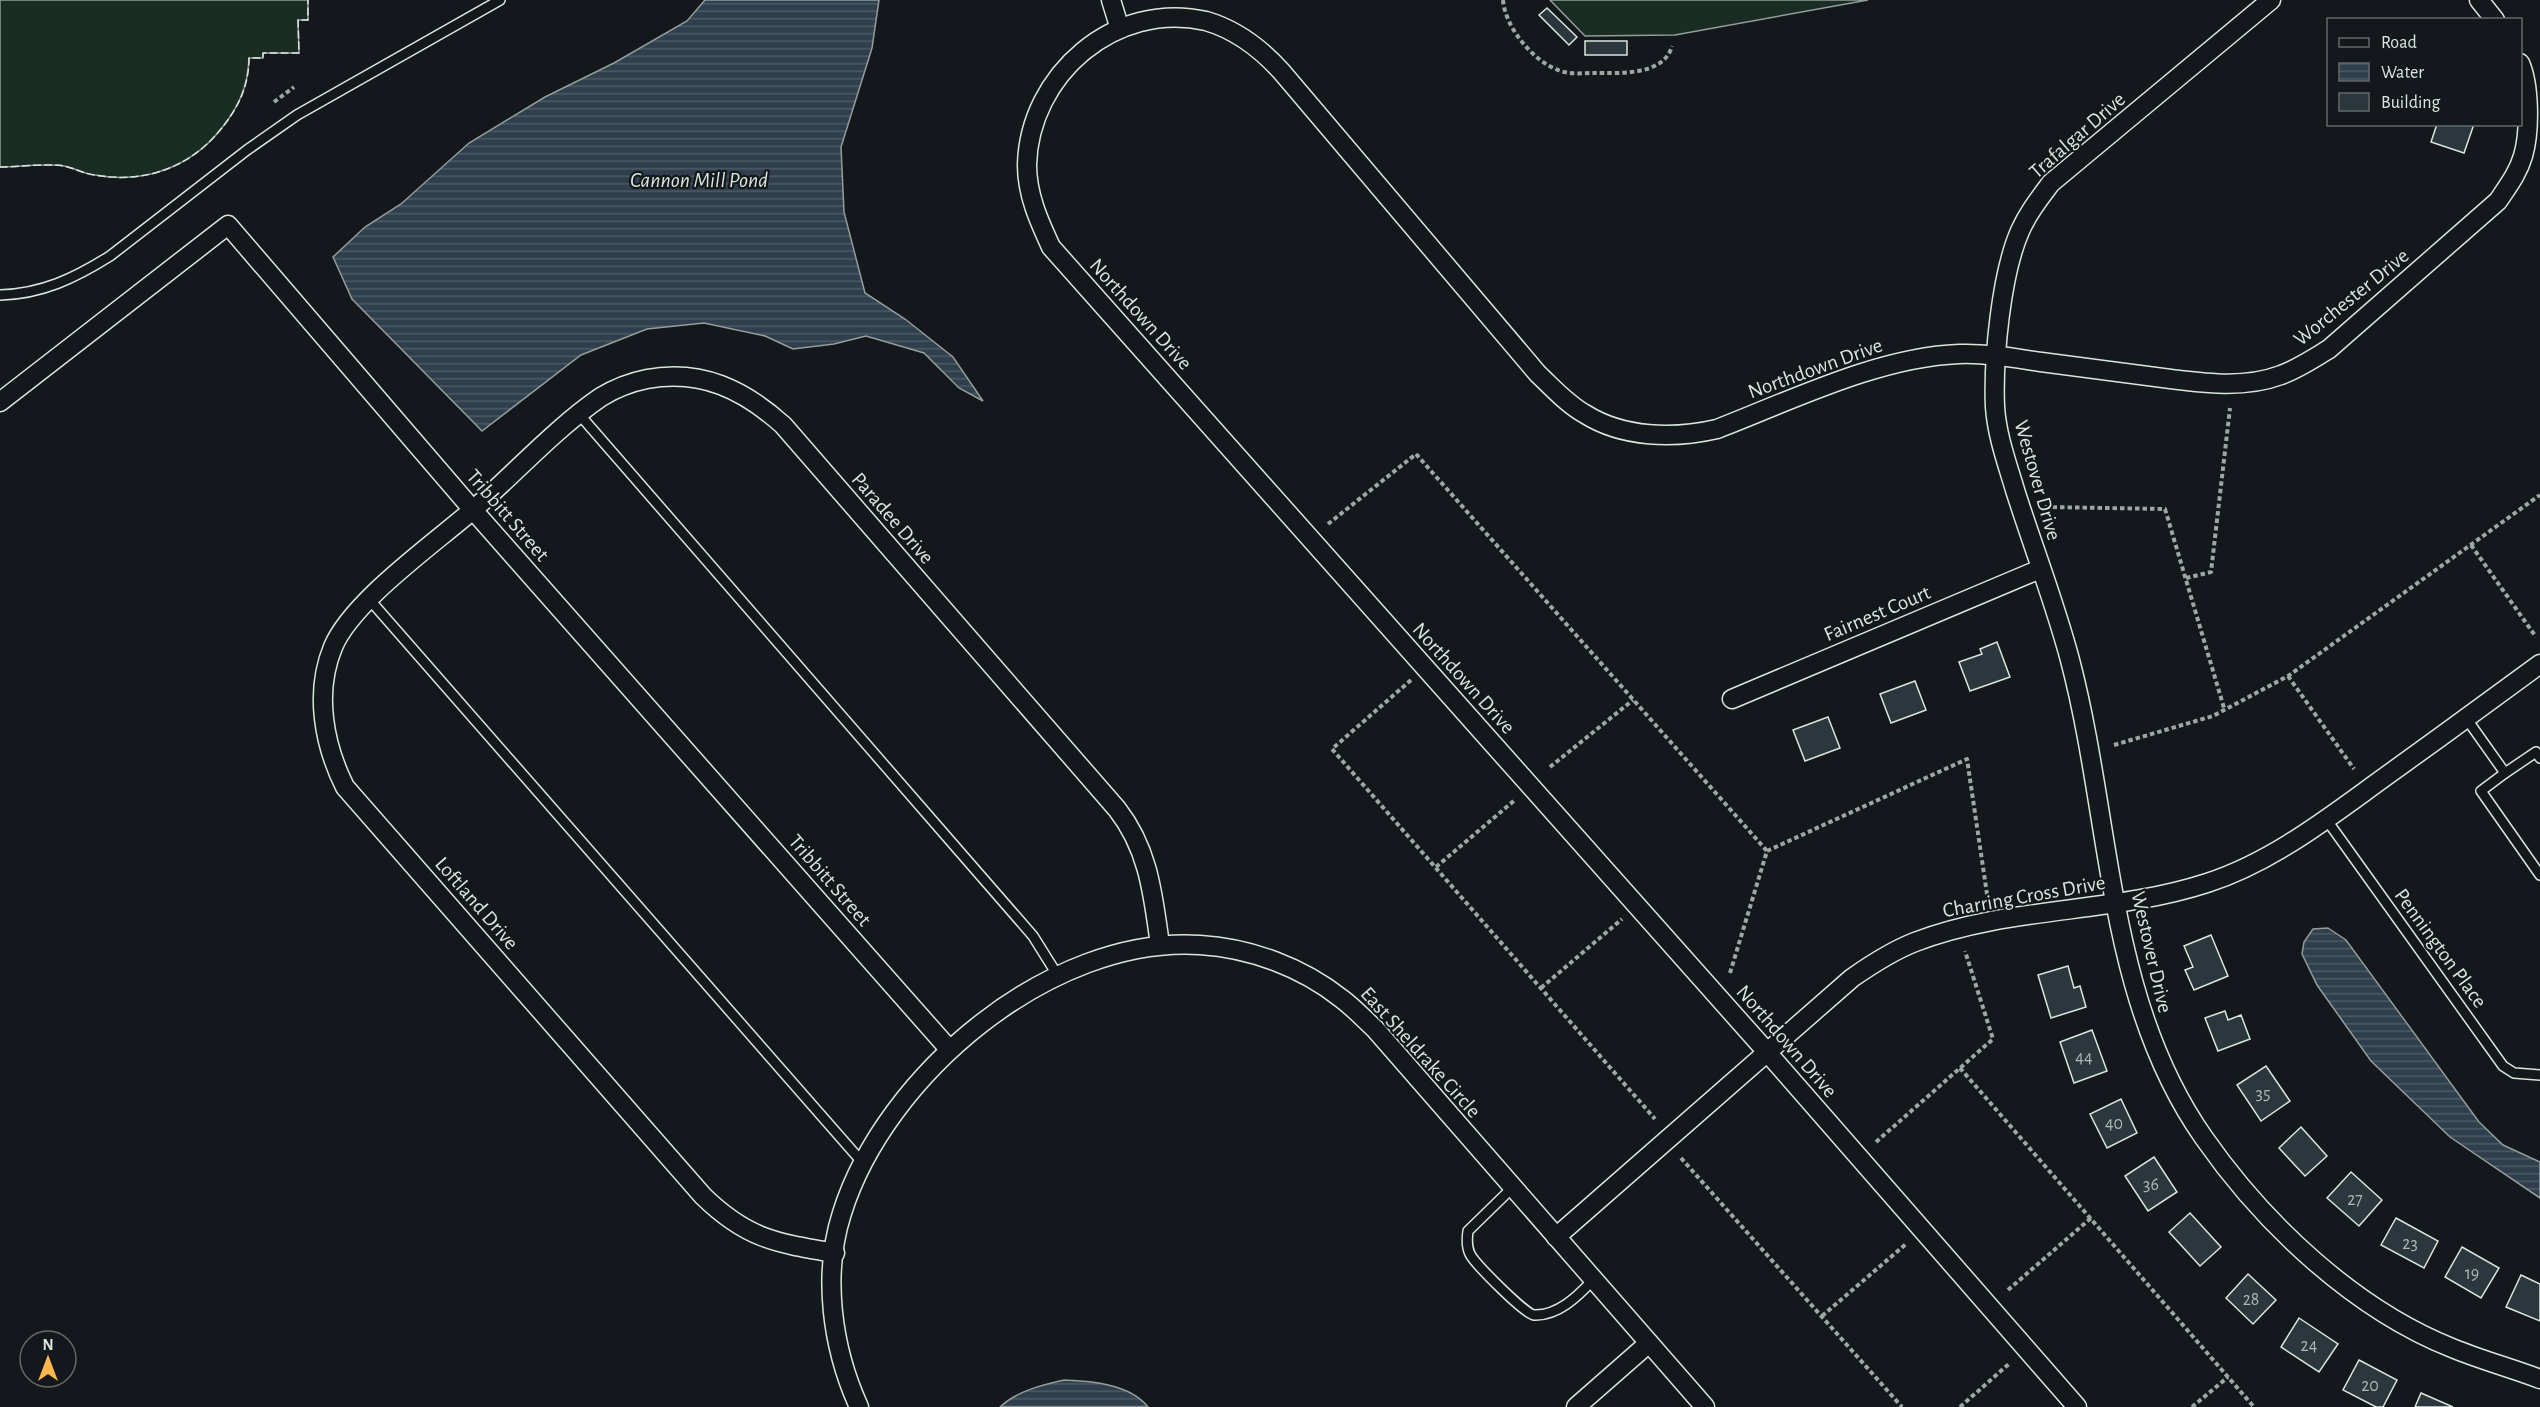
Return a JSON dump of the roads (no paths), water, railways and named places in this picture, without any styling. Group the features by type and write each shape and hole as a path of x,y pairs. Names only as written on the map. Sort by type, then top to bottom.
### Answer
{"street":[{"path":"1111,0 1119,26"},
{"name":"Trafalgar Drive","path":"1996,356 2011,260 2019,233 2032,207 2051,183 2271,0"},
{"path":"2479,0 2493,18"},
{"name":"Northdown Drive","path":"1996,356 1961,354 1902,361 1716,429 1691,435 1664,435 1610,425 1585,414 1538,374 1281,72 1250,42 1230,30 1206,21 1180,17 1148,19 1119,26 1080,52 1060,74 1039,106 1030,136 1027,167 1034,212 1051,248 1767,1053 2077,1407"},
{"name":"Worchester Drive","path":"1996,356 2191,382 2227,384 2271,378 2306,364 2329,349 2498,201 2514,177 2524,154 2527,95 2522,68"},
{"name":"Tribbitt Street","path":"0,402 228,225 473,510 949,1049"},
{"name":"Westover Drive","path":"1996,356 1996,411 1999,439 2060,624 2077,688 2117,903 2139,1003 2160,1061 2175,1093 2202,1136 2240,1186 2294,1244 2330,1274 2369,1302 2450,1348 2540,1378"},
{"name":"Paradee Drive","path":"473,510 579,414 602,396 622,387 675,376 706,380 735,390 760,405 783,425 1129,824 1146,860 1160,945"},
{"name":"Loftland Drive","path":"473,510 369,599 344,626 332,648 325,674 323,703 326,733 333,763 345,787 703,1196 725,1217 750,1233 778,1243 834,1253"},
{"name":"Fairnest Court","path":"1732,699 2040,569"},
{"name":"Charring Cross Drive","path":"1556,1237 1852,978 1883,956 1913,942 1976,924 2164,896 2210,882 2271,854 2326,819 2540,664"},
{"name":"East Sheldrake Circle","path":"859,1407 839,1352 833,1319 834,1253 841,1215 862,1162 893,1113 949,1049 1020,998 1058,976 1118,953 1160,945 1200,945 1238,950 1275,961 1310,978 1342,998 1375,1029 1706,1407"},
{"path":"1576,1407 1649,1343"}],"lane":[{"path":"0,295 35,291 63,283 86,271 110,256 247,150 297,115 500,0"},
{"path":"579,414 1033,936 1058,976"},
{"path":"369,599 862,1162"},
{"path":"2466,718 2505,773"},
{"path":"2540,758 2536,752 2481,791 2540,875"},
{"name":"Pennington Place","path":"2326,819 2503,1066 2514,1073 2540,1075"},
{"path":"1512,1188 1468,1231 1470,1255 1521,1309 1533,1315 1549,1313 1567,1304 1593,1280"}],"water":[{"name":"Cannon Mill Pond","path":"705,0 879,0 872,48 841,147 844,212 865,293 905,319 953,357 983,401 959,388 924,353 866,336 834,344 793,349 765,336 704,323 647,329 581,355 482,431 352,299 333,257 365,227 401,204 469,143 545,97 614,63 687,21"},
{"path":"2328,928 2346,940 2479,1122 2503,1145 2540,1162 2540,1198 2450,1137 2371,1061 2317,985 2302,954 2304,942 2313,929"},
{"path":"1064,1380 1109,1385 1131,1393 1148,1407 1000,1407 1022,1393"}]}
